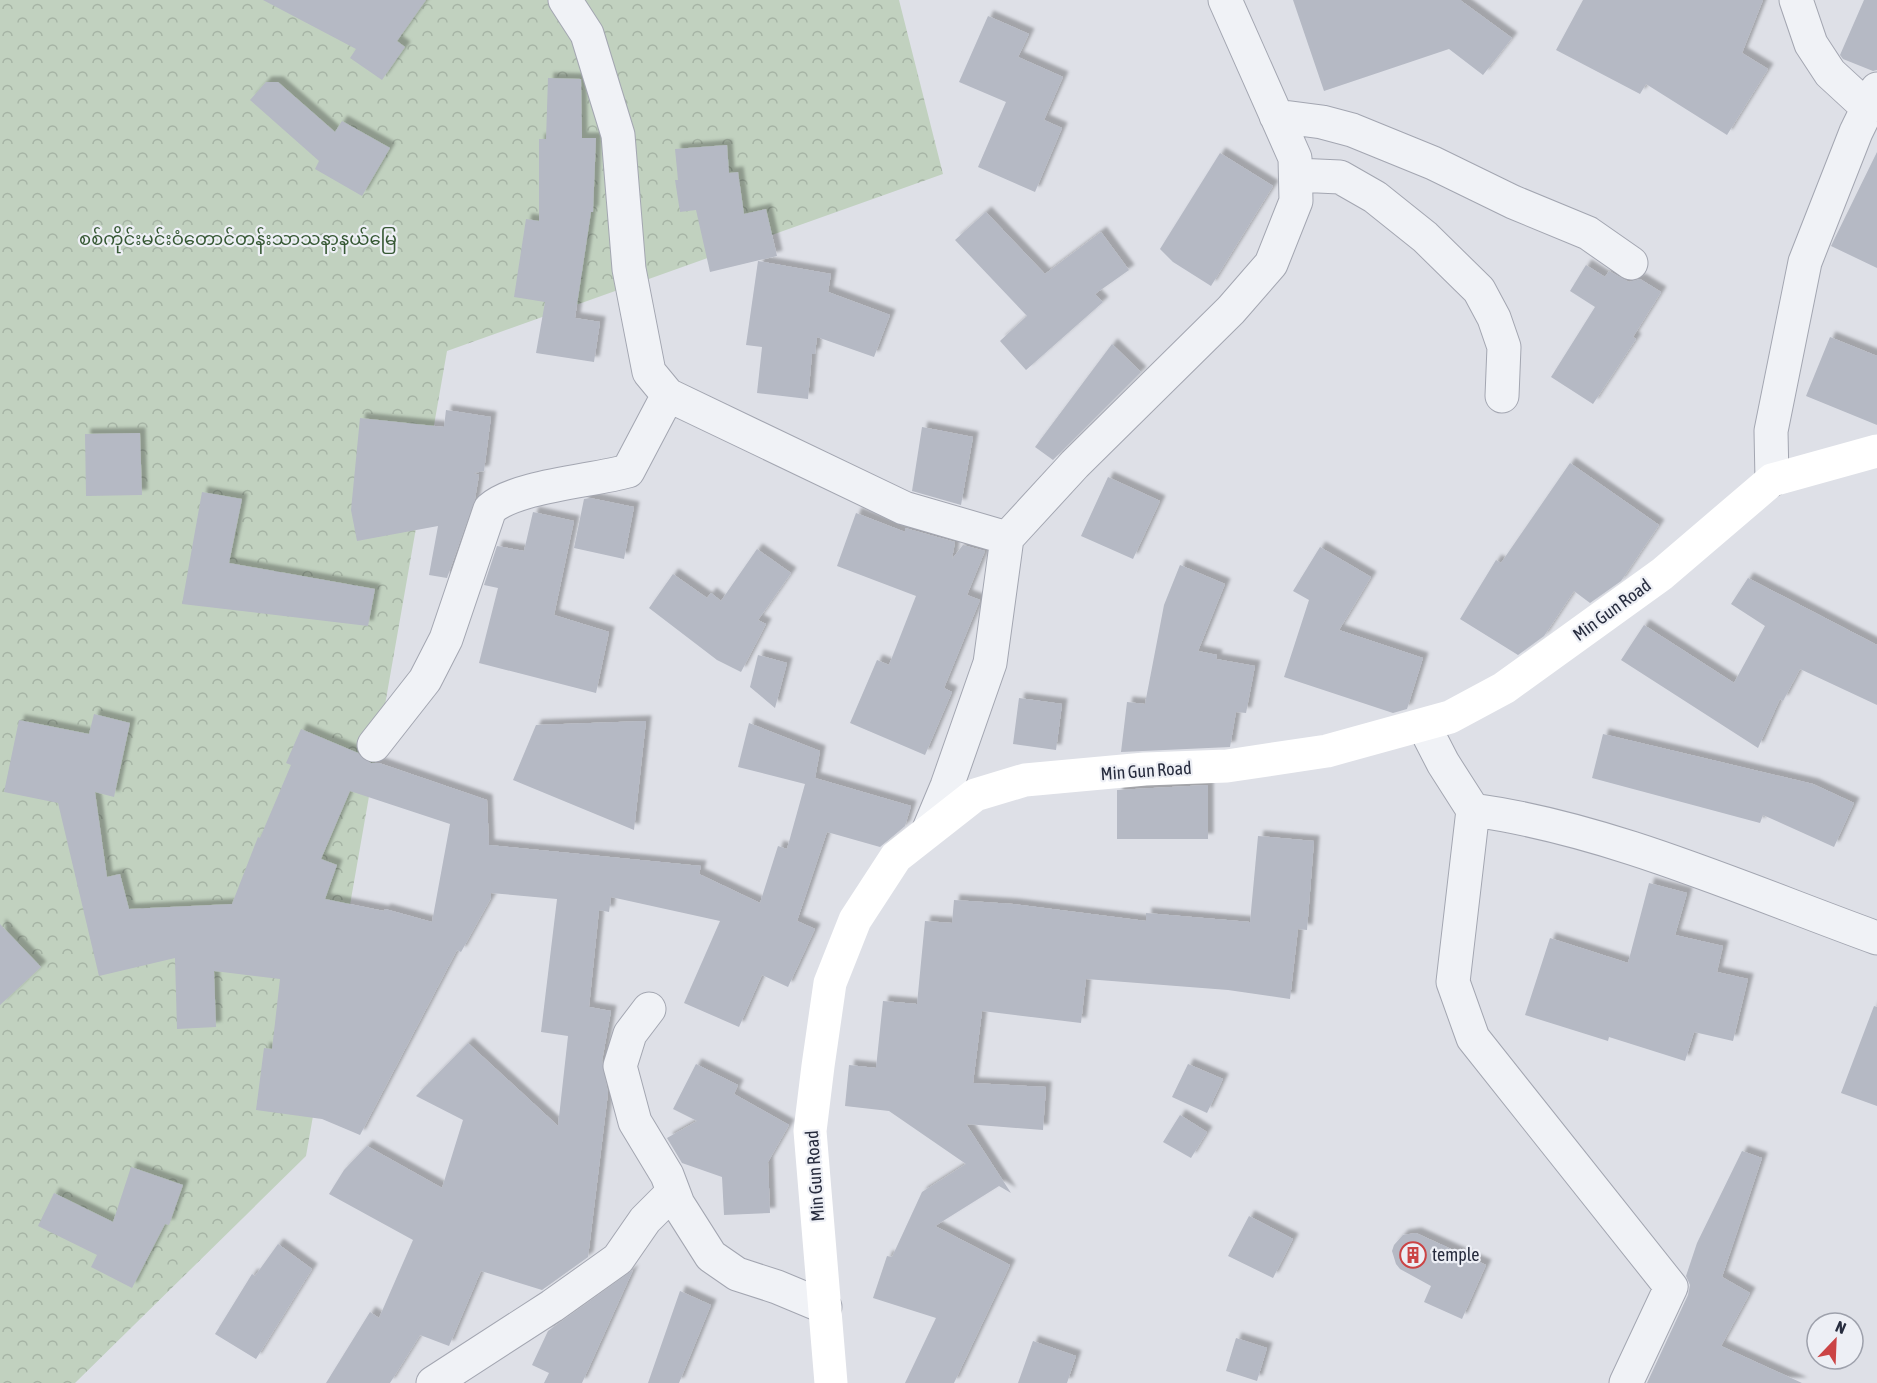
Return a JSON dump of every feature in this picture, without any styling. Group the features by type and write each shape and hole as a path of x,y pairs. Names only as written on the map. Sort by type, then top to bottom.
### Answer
{"street":[{"path":"565,0 587,34 618,135 628,269 649,372 668,395 904,508 1007,538"},
{"path":"928,829 947,786 990,663 1007,538 1074,464 1231,310 1271,264 1296,201 1295,158 1225,0"},
{"path":"1772,480 1771,430 1805,262 1872,98 1830,73 1811,44 1796,0"},
{"path":"1276,116 1322,122 1352,130 1433,163 1513,202 1588,233 1631,263"},
{"path":"1296,175 1340,177 1375,197 1425,237 1479,290 1494,318 1504,347 1502,396"},
{"path":"374,745 425,680 446,639 490,509 498,501 537,489 628,471 668,395"},
{"name":"Min Gun Road","path":"831,1383 810,1131 830,983 855,920 896,857 928,829 975,795 1025,780 1227,766 1327,751 1450,717 1504,688 1662,574 1772,480 1877,451"},
{"path":"1424,726 1443,764 1473,810 1453,982 1473,1038 1671,1287 1626,1383"},
{"path":"1473,810 1521,817 1599,837 1877,938"},
{"path":"649,1008 630,1034 620,1066 635,1122 667,1175 678,1204 711,1256 736,1274 777,1287 825,1307"},
{"path":"433,1383 552,1306 618,1259 645,1220 673,1192"}],"green space":[{"name":"စစ်ကိုင်းမင်းဝံတောင်တန်းသာသနာ့နယ်မြေ","path":"0,0 899,0 943,174 447,351 306,1156 75,1383 0,1383"}],"building":[{"path":"263,0 426,0 397,41 405,47 382,80 350,58 356,49"},
{"path":"1293,0 1460,0 1512,38 1483,75 1449,49 1324,91"},
{"path":"1583,0 1763,0 1742,53 1768,69 1727,135 1646,84 1640,94 1556,50"},
{"path":"1864,0 1877,0 1877,70 1873,71 1843,59 1840,55"},
{"path":"988,16 1029,34 1018,57 1063,77 1044,120 1062,128 1035,192 978,167 1006,102 959,82"},
{"path":"548,78 581,79 582,138 596,138 593,212 591,212 575,318 600,322 594,362 536,353 545,302 514,297 526,219 539,221 539,139 546,139"},
{"path":"266,82 278,82 335,132 342,121 390,148 362,196 315,169 319,161 250,100"},
{"path":"727,145 729,173 738,172 744,214 766,209 777,256 710,272 696,210 680,212 675,180 678,180 675,149"},
{"path":"1877,152 1877,268 1831,246"},
{"path":"1220,153 1273,186 1211,286 1173,262 1160,249"},
{"path":"986,212 1045,274 1101,232 1129,270 1095,294 1103,302 1026,370 1000,341 1027,316 955,240"},
{"path":"758,261 831,274 828,292 890,315 874,357 817,337 815,354 812,354 808,399 757,393 762,347 746,345"},
{"path":"1586,265 1605,277 1609,271 1629,282 1640,279 1661,292 1633,337 1636,339 1593,404 1551,377 1595,307 1570,291"},
{"path":"1830,337 1877,356 1877,425 1806,396"},
{"path":"1112,344 1141,372 1053,460 1035,447"},
{"path":"446,410 491,417 484,471 474,473 479,475 475,499 447,578 429,575 438,526 357,541 351,510 360,418 444,427"},
{"path":"922,427 973,437 961,505 912,491"},
{"path":"140,433 142,495 86,496 85,434"},
{"path":"1570,463 1659,525 1621,581 1590,603 1574,591 1544,636 1518,655 1460,619 1496,560 1501,563"},
{"path":"1108,477 1160,501 1133,559 1081,536"},
{"path":"202,492 242,499 229,563 375,589 368,626 182,604"},
{"path":"590,498 634,507 624,559 574,548 584,499"},
{"path":"533,512 574,521 554,615 609,632 596,693 479,663 498,588 484,585 497,546 524,551"},
{"path":"856,513 905,532 905,528 955,542 952,559 963,545 985,551 967,595 980,600 944,688 952,692 925,755 850,723 877,660 889,665 916,596 837,566"},
{"path":"1320,547 1371,577 1339,630 1423,658 1407,709 1393,713 1284,677 1309,600 1293,591"},
{"path":"757,549 791,573 758,620 766,624 741,672 717,660 649,608 673,574 707,598 711,593 721,601"},
{"path":"1180,565 1225,584 1198,651 1217,655 1216,659 1255,666 1246,713 1236,712 1230,747 1121,752 1127,702 1145,704 1164,605"},
{"path":"1748,578 1877,645 1877,705 1800,669 1783,701 1780,699 1758,748 1621,660 1644,625 1734,683 1765,626 1731,604"},
{"path":"758,655 787,663 775,708 750,687"},
{"path":"1019,698 1062,704 1056,750 1013,744"},
{"path":"94,714 130,723 114,797 95,792 107,877 120,874 129,909 232,904 258,837 260,838 291,765 286,763 301,729 358,753 371,763 379,763 487,800 489,845 701,866 699,874 760,903 778,846 787,849 805,784 738,767 749,723 820,751 815,778 911,806 905,826 880,847 827,832 797,921 815,929 788,987 762,975 739,1027 684,1003 720,921 611,897 609,912 599,910 589,1007 611,1011 602,1061 608,1093 588,1257 542,1290 481,1271 449,1346 420,1335 390,1383 326,1383 370,1312 379,1318 413,1240 329,1194 344,1170 367,1146 442,1188 463,1120 416,1096 468,1043 558,1126 568,1036 541,1032 557,899 491,893 491,898 461,952 457,950 360,1135 322,1119 256,1110 264,1048 272,1049 280,979 214,971 216,1027 177,1029 175,958 99,976 58,803 4,792 19,720 89,734","holes":["350,791 450,824 432,922 385,909 384,911 325,899 337,865 321,859"]},
{"path":"646,721 634,830 513,780 536,725"},
{"path":"1603,734 1813,784 1854,803 1834,847 1763,815 1760,823 1592,778"},
{"path":"1208,785 1208,839 1117,839 1117,790"},
{"path":"1258,836 1314,841 1307,930 1298,929 1290,999 1228,990 1086,979 1081,1023 982,1011 973,1083 1046,1087 1043,1130 966,1124 1011,1193 999,1186 935,1226 1010,1265 954,1383 905,1383 936,1318 873,1298 887,1256 892,1257 922,1192 966,1164 889,1111 845,1106 849,1065 876,1068 883,1001 917,1004 925,921 952,923 954,900 1013,904 1146,921 1146,913 1250,922"},
{"path":"1649,883 1687,893 1675,935 1723,946 1717,972 1748,979 1733,1041 1694,1032 1685,1061 1609,1037 1608,1041 1525,1015 1550,938 1628,963"},
{"path":"0,924 41,967 0,1005"},
{"path":"1874,1006 1877,1007 1877,1106 1841,1093"},
{"path":"696,1064 738,1085 734,1094 789,1125 768,1162 770,1213 724,1215 722,1177 682,1163 667,1138 697,1121 673,1109"},
{"path":"1188,1064 1223,1079 1207,1113 1172,1097"},
{"path":"1180,1115 1207,1132 1191,1158 1163,1142"},
{"path":"1742,1151 1762,1158 1722,1277 1750,1293 1721,1346 1802,1383 1647,1383 1688,1295 1690,1285 1686,1276 1697,1243"},
{"path":"131,1167 183,1185 169,1225 165,1224 132,1288 91,1267 97,1255 38,1226 54,1193 113,1222"},
{"path":"1249,1216 1293,1239 1273,1278 1228,1256"},
{"path":"1416,1233 1486,1265 1462,1319 1424,1302 1431,1286 1400,1269 1396,1264 1392,1251 1394,1245 1403,1235"},
{"path":"278,1244 312,1269 256,1359 215,1334 252,1274 255,1276"},
{"path":"633,1270 582,1383 544,1383 549,1373 532,1365 548,1331"},
{"path":"680,1291 711,1305 679,1383 648,1383"},
{"path":"1236,1338 1267,1348 1257,1381 1226,1371"},
{"path":"1033,1341 1076,1356 1067,1383 1018,1383"}],"place":[{"name":"temple","path":"1413,1255"}]}
